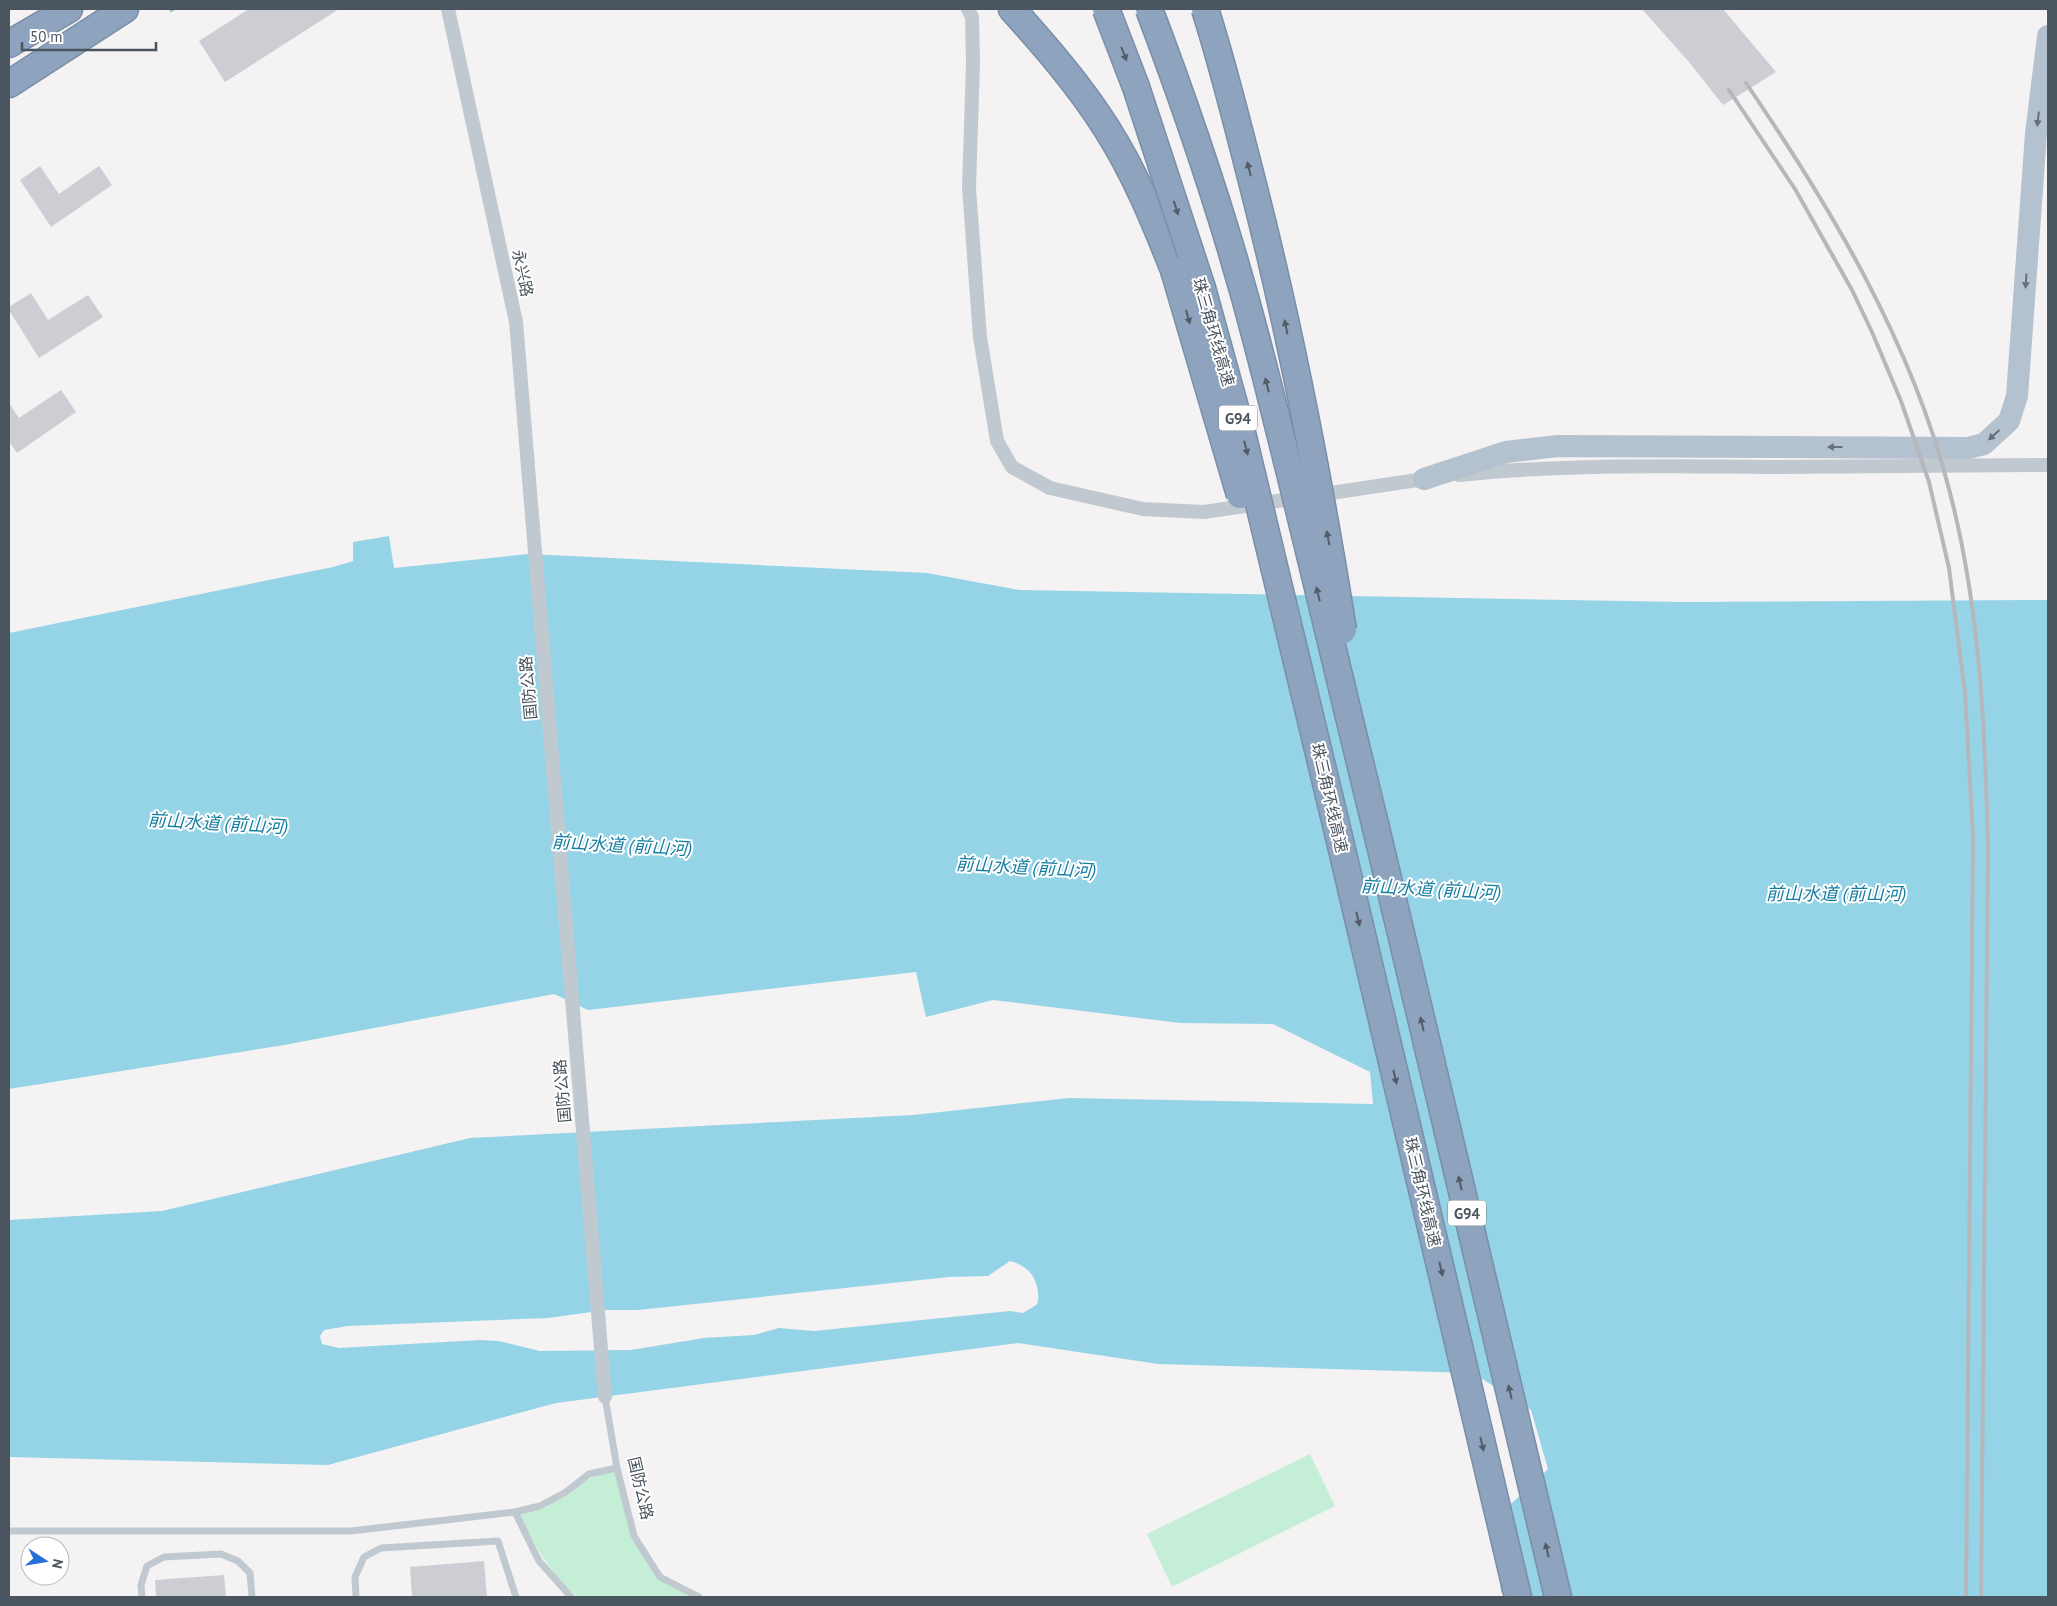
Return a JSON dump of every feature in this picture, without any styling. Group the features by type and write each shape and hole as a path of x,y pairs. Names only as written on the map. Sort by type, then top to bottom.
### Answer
{"highway":[{"path":"9,44 69,9"},
{"path":"9,84 125,9"},
{"path":"1012,9 1079,88 1108,130 1158,228 1174,270"},
{"path":"1036,9 1062,42 1121,133 1143,178 1174,270 1339,837"},
{"name":"珠三角环线高速","path":"1106,9 1136,87 1202,288 1242,433 1518,1597"},
{"name":"G94","path":"1149,9 1173,72 1257,341 1376,828 1558,1597"},
{"path":"1160,9 1198,150"},
{"path":"1205,9 1222,60 1258,202 1301,398 1330,544 1376,828"}],"main road":[{"path":"1424,479 1506,452 1558,446 1968,448 1984,444 2009,421 2017,396 2036,134 2048,36"}],"street":[{"name":"永兴路","path":"448,9 516,322 534,549"},
{"path":"968,9 972,17 973,63 969,188 980,337 997,441 1012,467 1050,488 1143,510 1204,512 1424,479 1500,471 1598,466 1848,467 2048,465"},
{"name":"国防公路","path":"534,549 605,1397"}],"lane":[{"name":"国防公路","path":"605,1397 617,1468 634,1536 660,1577 699,1597"},
{"path":"9,1531 350,1531 515,1512 540,1506 566,1492 589,1474 617,1468"},
{"path":"515,1512 539,1561 571,1597"},
{"path":"356,1597 356,1577 364,1556 381,1548 498,1541 516,1597"},
{"path":"142,1597 141,1585 147,1566 164,1557 221,1554 238,1561 250,1573 252,1597"}],"path":[{"path":"170,12 174,9"}],"green space":[{"path":"1310,1454 1335,1506 1172,1587 1147,1534"},
{"path":"615,1471 631,1538 658,1579 693,1597 577,1597 559,1579 537,1548 519,1514 541,1509 570,1494 589,1478"}],"water":[{"name":"前山水道 (前山河)","path":"389,536 394,568 528,554 927,573 1019,590 1681,602 2048,600 2048,1597 1505,1597 1501,1592 1497,1517 1548,1469 1531,1410 1473,1373 1158,1364 1018,1343 556,1403 328,1465 9,1457 9,1220 162,1211 470,1138 913,1115 1069,1098 1373,1104 1370,1072 1273,1024 1180,1023 993,1000 926,1017 916,972 588,1010 554,994 284,1045 9,1089 9,633 333,567 353,561 353,542","holes":["1010,1261 1025,1268 1037,1286 1037,1304 1023,1313 1010,1311 814,1331 779,1328 754,1335 704,1338 631,1350 540,1351 499,1341 480,1340 339,1348 322,1344 320,1336 324,1330 348,1326 548,1318 606,1310 638,1310 949,1277 988,1276"]}],"building":[{"path":"249,9 339,9 225,82 199,41"},
{"path":"1642,9 1723,9 1776,72 1723,105 1689,62"},
{"path":"40,166 59,194 99,166 112,185 51,227 20,180"},
{"path":"31,293 48,320 88,295 103,317 39,358 9,310 9,307"},
{"path":"61,390 76,412 17,453 9,441 9,403 19,418"},
{"path":"484,1561 487,1597 412,1597 410,1567"},
{"path":"224,1575 226,1597 156,1597 155,1580"}],"railway":[{"path":"1746,83 1778,130 1838,227 1890,328 1933,434 1949,489 1968,577 1983,712 1988,847 1981,1597"},
{"path":"1729,90 1795,189 1852,290 1872,332 1901,401 1929,482 1949,568 1965,693 1973,836 1966,1597"}]}
